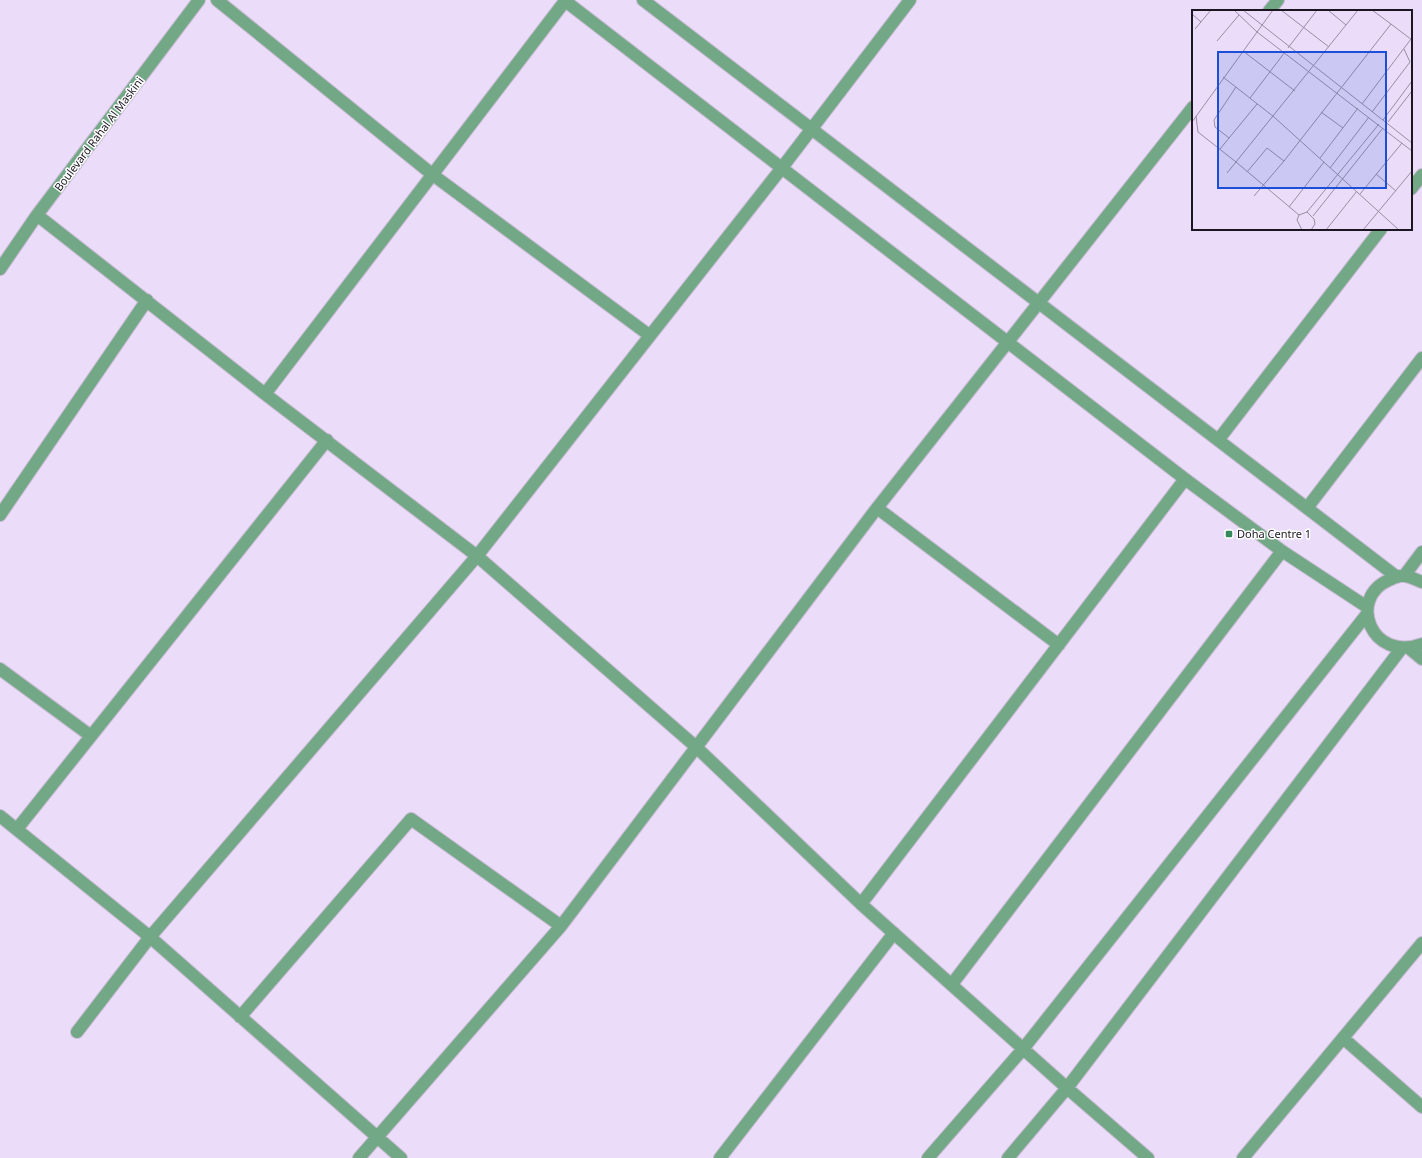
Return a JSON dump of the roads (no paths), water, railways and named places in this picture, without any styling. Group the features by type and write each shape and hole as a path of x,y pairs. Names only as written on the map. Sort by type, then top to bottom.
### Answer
{"street":[{"name":"Boulevard Rahal Al Maskini","path":"0,269 37,215 199,0"},
{"path":"217,0 433,175 649,335"},
{"path":"265,394 565,0 781,169 1185,480 1367,611 1372,631 1384,644 1405,649 1422,659"},
{"path":"643,0 1038,304 1219,439 1307,508 1400,576 1422,582"},
{"path":"77,1032 150,937 477,556 649,335 781,169 910,0"},
{"path":"1270,10 1278,0"},
{"path":"359,1158 561,926 695,746 877,508 1192,108"},
{"path":"1412,188 1422,175"},
{"path":"37,215 265,394 477,556 695,746 861,904 1067,1088 1148,1158"},
{"path":"1219,439 1380,230"},
{"path":"0,515 147,300"},
{"path":"1307,508 1422,358"},
{"path":"17,829 327,440"},
{"path":"861,904 1185,480"},
{"path":"877,508 1059,645"},
{"path":"952,984 1282,551"},
{"path":"928,1158 1023,1049 1367,611 1373,593 1383,582 1400,576 1422,552"},
{"path":"1008,1158 1067,1088 1405,649 1422,644"},
{"path":"0,669 91,736"},
{"path":"0,816 150,937 401,1158"},
{"path":"240,1017 411,819 561,926"},
{"path":"720,1158 894,933"},
{"path":"1242,1158 1422,944"},
{"path":"1343,1038 1422,1107"}],"place":[{"name":"Doha Centre 1","path":"1229,534"}]}
